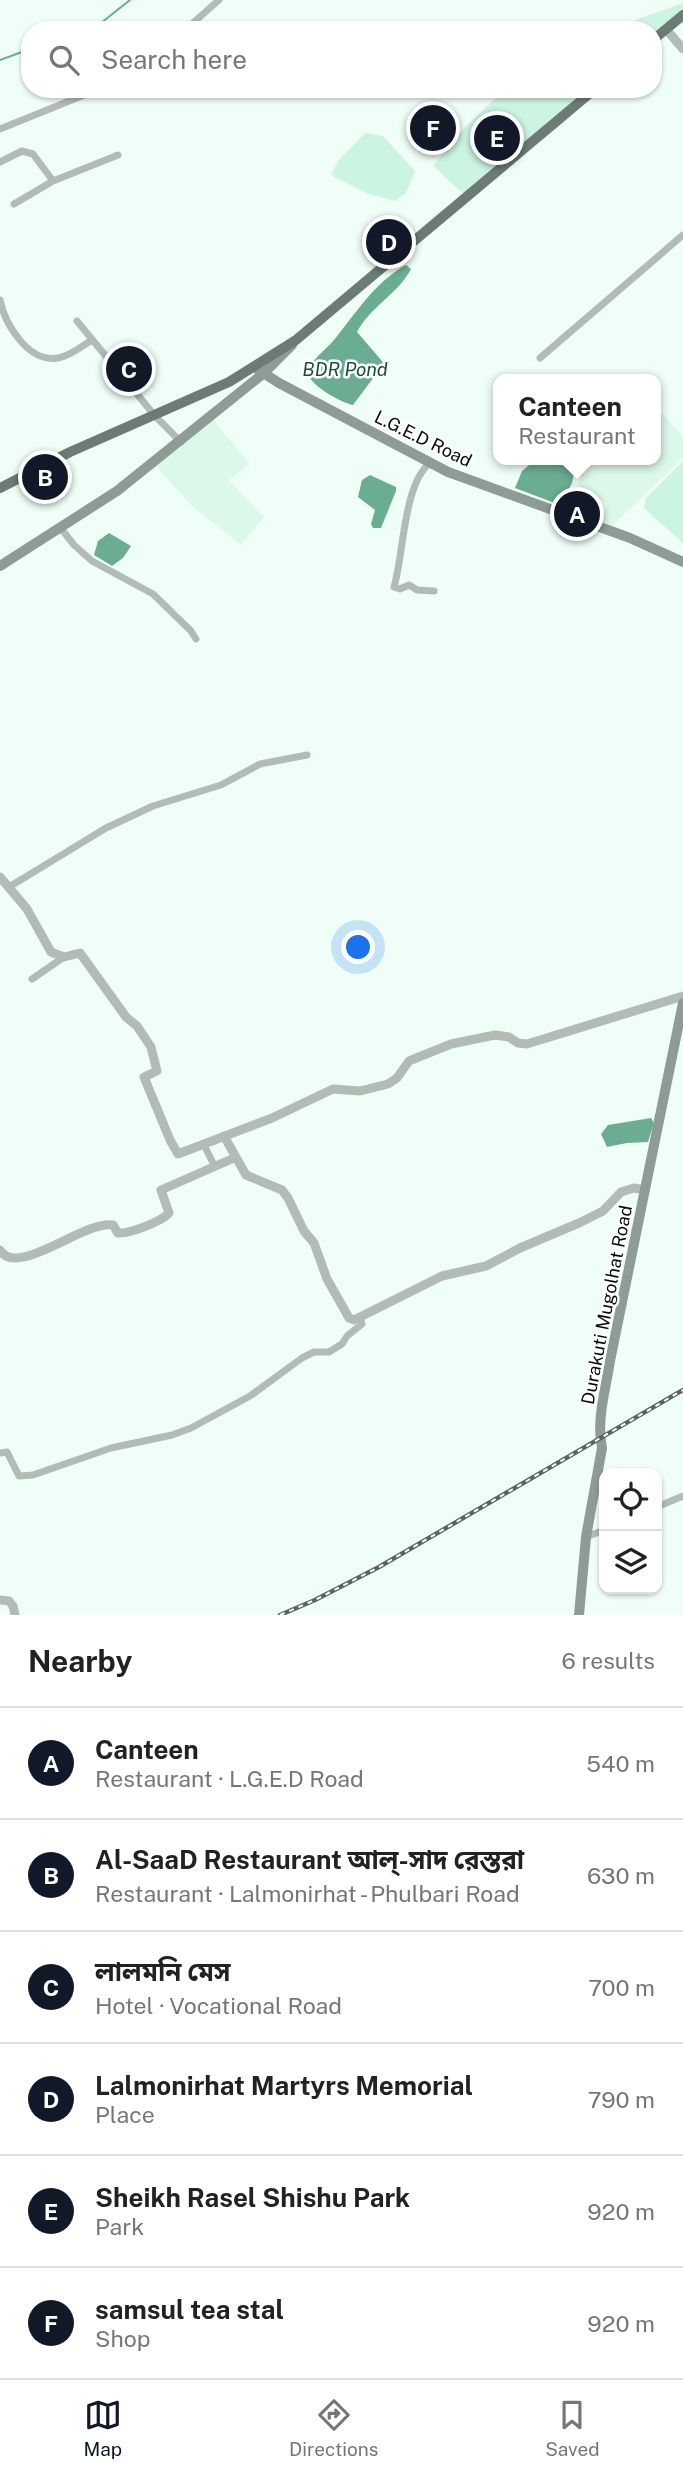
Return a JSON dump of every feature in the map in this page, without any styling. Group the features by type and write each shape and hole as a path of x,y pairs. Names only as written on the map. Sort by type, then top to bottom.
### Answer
{"highway":[{"path":"662,32 683,15"},
{"path":"0,487 70,453 259,370 584,98"}],"main road":[{"path":"0,566 117,491 180,442 259,370"},
{"name":"L.G.E.D Road","path":"259,370 302,396 466,480 483,483 630,538 683,562"},
{"name":"Durakuti Mugolhat Road","path":"579,1615 586,1537 602,1448 601,1419 610,1361 683,1003"}],"street":[{"path":"195,21 219,0"},
{"path":"666,29 683,49"},
{"path":"0,129 77,98"},
{"path":"0,162 22,151 33,154 53,181"},
{"path":"15,204 53,181 118,155"},
{"path":"540,358 683,235"},
{"path":"0,300 3,313 18,338 30,350 50,359 62,357 92,340"},
{"path":"77,321 155,416 180,442"},
{"path":"431,462 417,481 411,497 394,587 400,589 409,585 417,590 434,591"},
{"path":"60,527 74,545 92,561 153,594 191,631 195,639"},
{"path":"9,887 106,828 153,806 221,785 260,764 307,755"},
{"path":"0,877 27,909 51,952 64,957"},
{"path":"32,979 64,957 80,953 151,1048 157,1071 144,1077 178,1154 236,1134 333,1089 360,1091 388,1084 397,1078 409,1061 451,1044 495,1035 527,1044 683,996"},
{"path":"224,1136 246,1175 282,1191 288,1198 304,1231 314,1243 327,1279 349,1318 354,1320 442,1276 486,1266 520,1248 591,1218 603,1211 621,1192 634,1188 645,1190"},
{"path":"204,1145 215,1167"},
{"path":"0,1250 8,1258 18,1259 32,1256 96,1226 113,1225 118,1233 164,1219 169,1213 161,1190 234,1158"},
{"path":"0,1453 7,1452 22,1477 111,1448 172,1435 191,1428 250,1396 302,1358 314,1352 329,1352 342,1344 347,1336 362,1324 360,1317"},
{"path":"662,1505 683,1496"},
{"path":"586,1537 601,1531"},
{"path":"0,1600 9,1601 15,1615"}],"shaded area":[{"path":"683,3 683,15 662,32 662,21 632,21"},
{"path":"496,98 584,98 467,197 433,166 466,126"},
{"path":"365,133 383,136 415,171 406,193 395,201 366,193 331,175 338,161"},
{"path":"661,412 683,437 683,458 612,526 601,522 607,503 578,485 585,465 661,465"},
{"path":"210,416 250,464 229,480 264,517 241,545 193,507 153,463"},
{"path":"683,461 683,544 644,508 645,499"}],"water":[{"name":"BDR Pond","path":"406,265 411,269 405,278 369,315 357,332 383,365 353,405 335,398 311,379 311,365 375,289"},
{"path":"529,465 562,465 574,472 572,483 560,505 515,488 522,471"},
{"path":"370,475 396,487 381,528 373,528 371,524 375,510 358,497 362,480"},
{"path":"109,533 131,546 123,558 112,566 94,555 98,541"},
{"path":"651,1118 654,1123 648,1142 607,1147 601,1134 608,1125"}],"waterway":[{"path":"104,21 130,0"},
{"path":"0,60 21,52"}],"railway":[{"path":"280,1615 379,1567 683,1390"}],"place":[{"name":"samsul tea stal","path":"433,128"},
{"name":"Sheikh Rasel Shishu Park","path":"497,138"},
{"name":"Lalmonirhat Martyrs Memorial","path":"389,242"},
{"name":"লালমনি মেস","path":"129,369"},
{"name":"Al-SaaD Restaurant আল্-সাদ রেস্তরা","path":"45,477"},
{"name":"Canteen","path":"577,514"}]}
